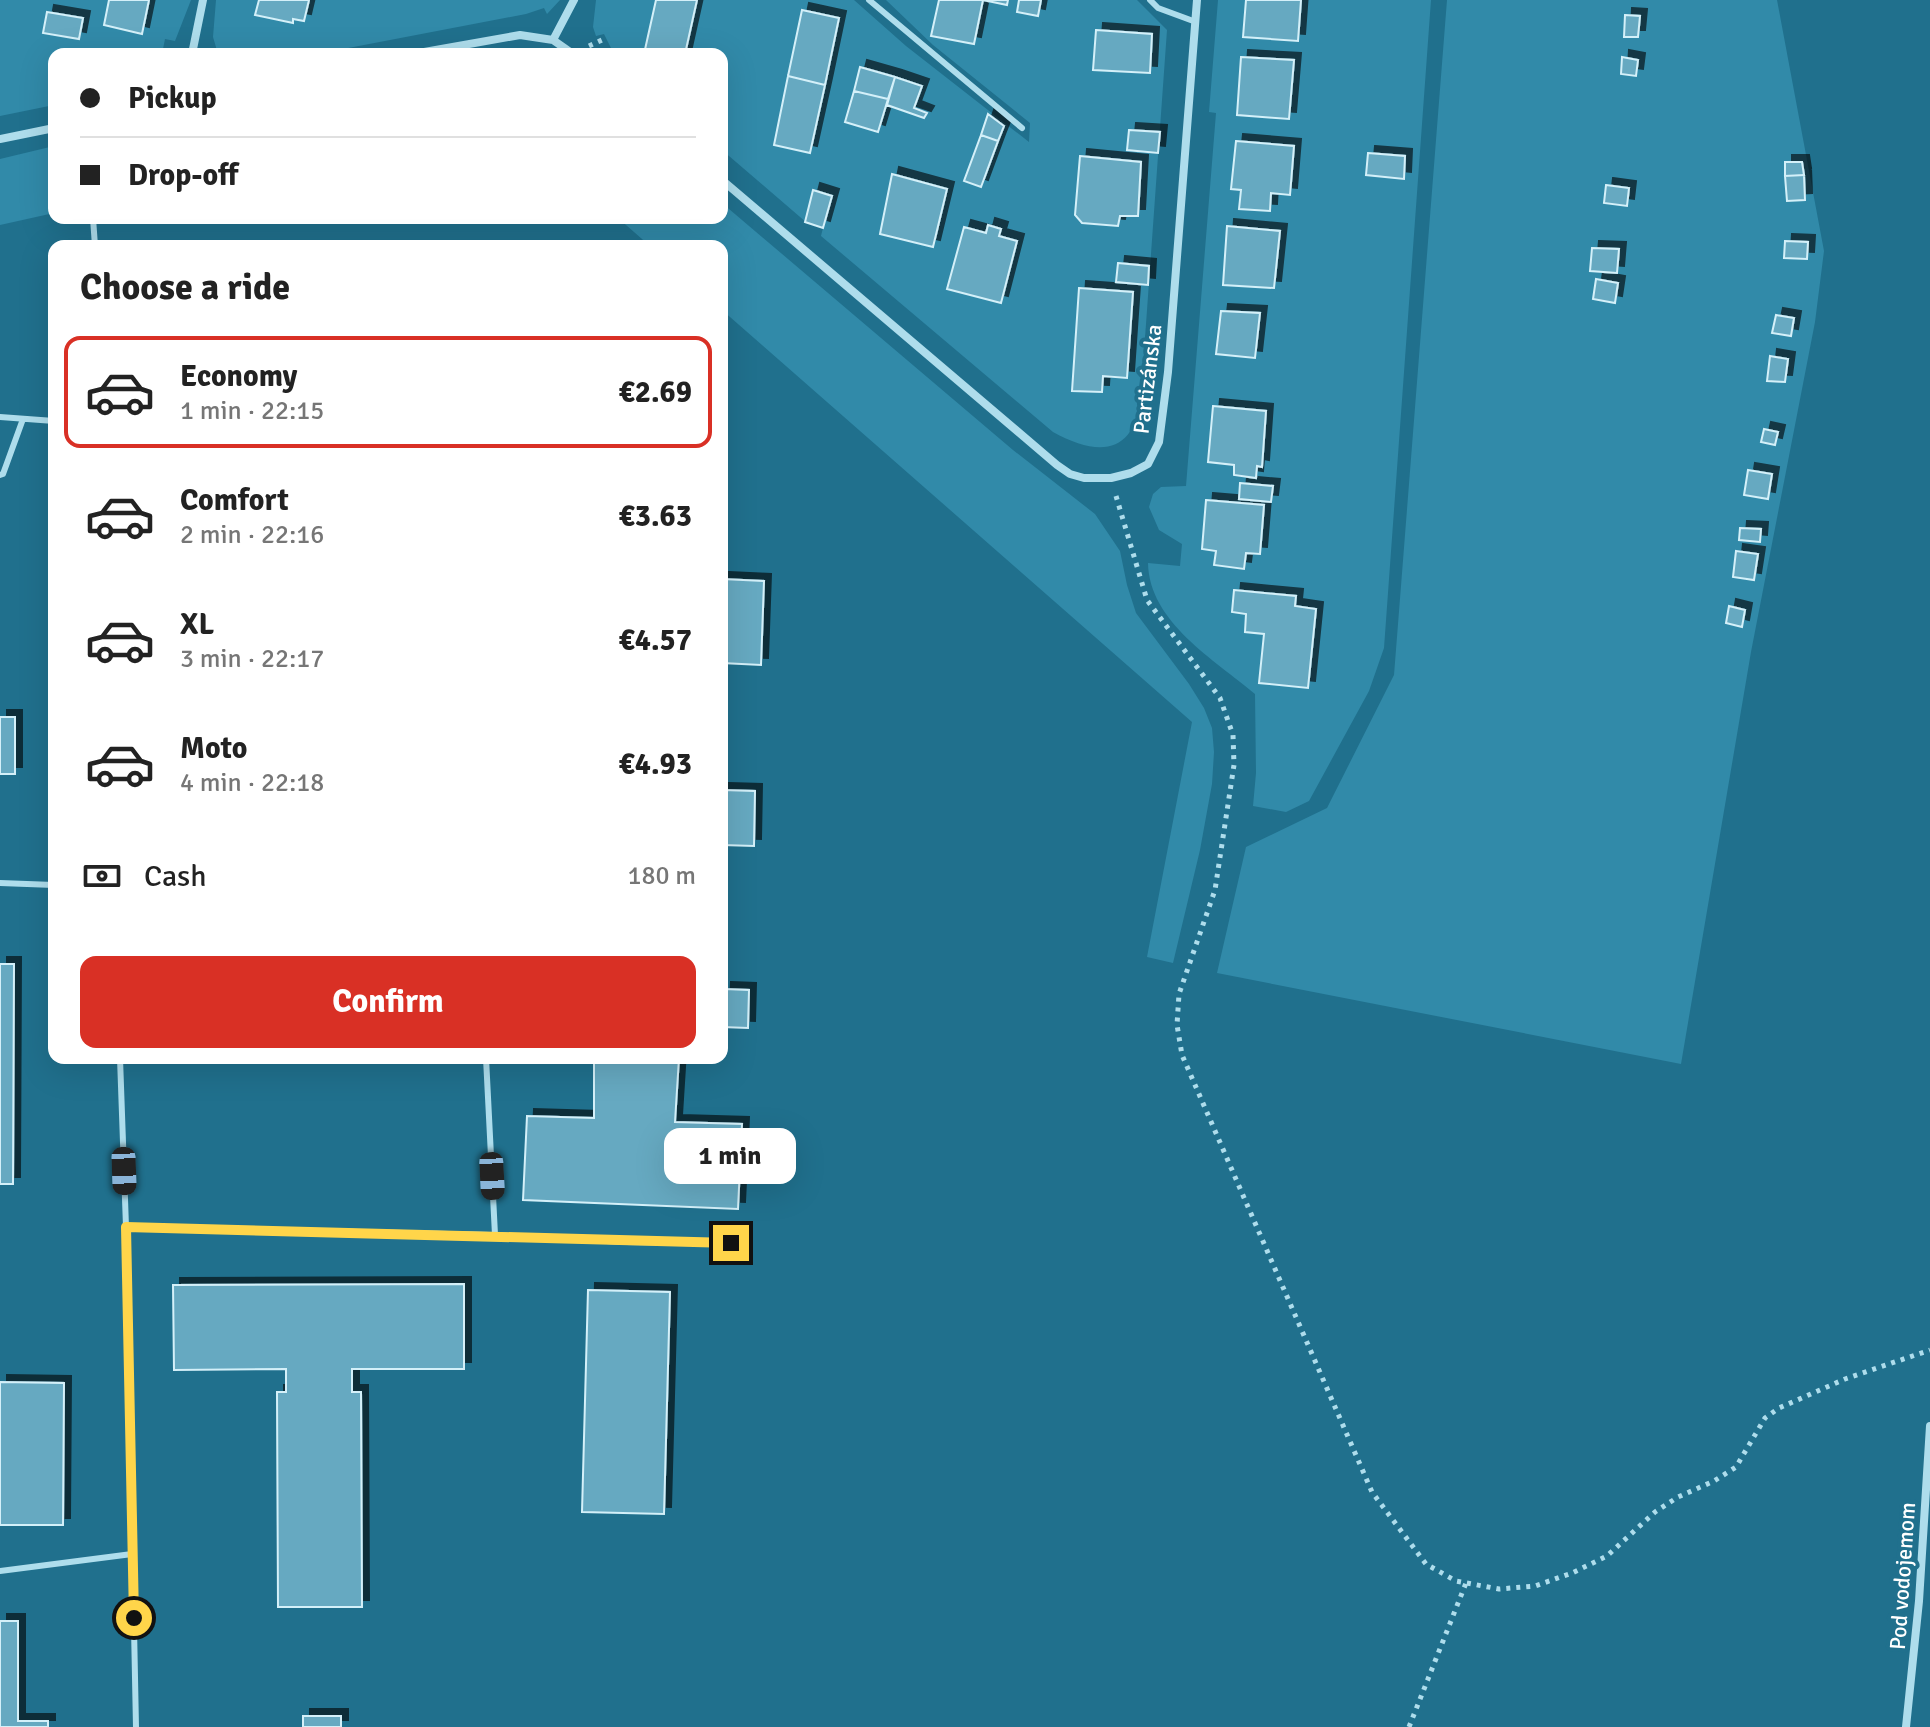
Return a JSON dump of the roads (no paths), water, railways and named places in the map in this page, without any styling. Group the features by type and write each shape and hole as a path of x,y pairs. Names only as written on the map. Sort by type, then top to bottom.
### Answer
{"street":[{"path":"193,48 203,0"},
{"path":"553,40 574,0"},
{"name":"Partizánska","path":"728,185 1057,465 1070,474 1084,478 1111,478 1131,473 1148,464 1159,442 1168,372 1197,0"},
{"path":"447,48 520,35 553,40 564,48"},
{"path":"0,139 48,129"},
{"name":"Pod vodojemom","path":"1906,1727 1918,1614 1929,1426"}],"lane":[{"path":"869,0 1022,128"},
{"path":"1150,0 1158,8 1196,22"},
{"path":"0,417 48,421"},
{"path":"0,475 23,419"},
{"path":"0,883 48,885"},
{"path":"120,1064 136,1727"},
{"path":"486,1064 495,1235"},
{"path":"126,1227 731,1243"},
{"path":"0,1571 132,1554"}]}
